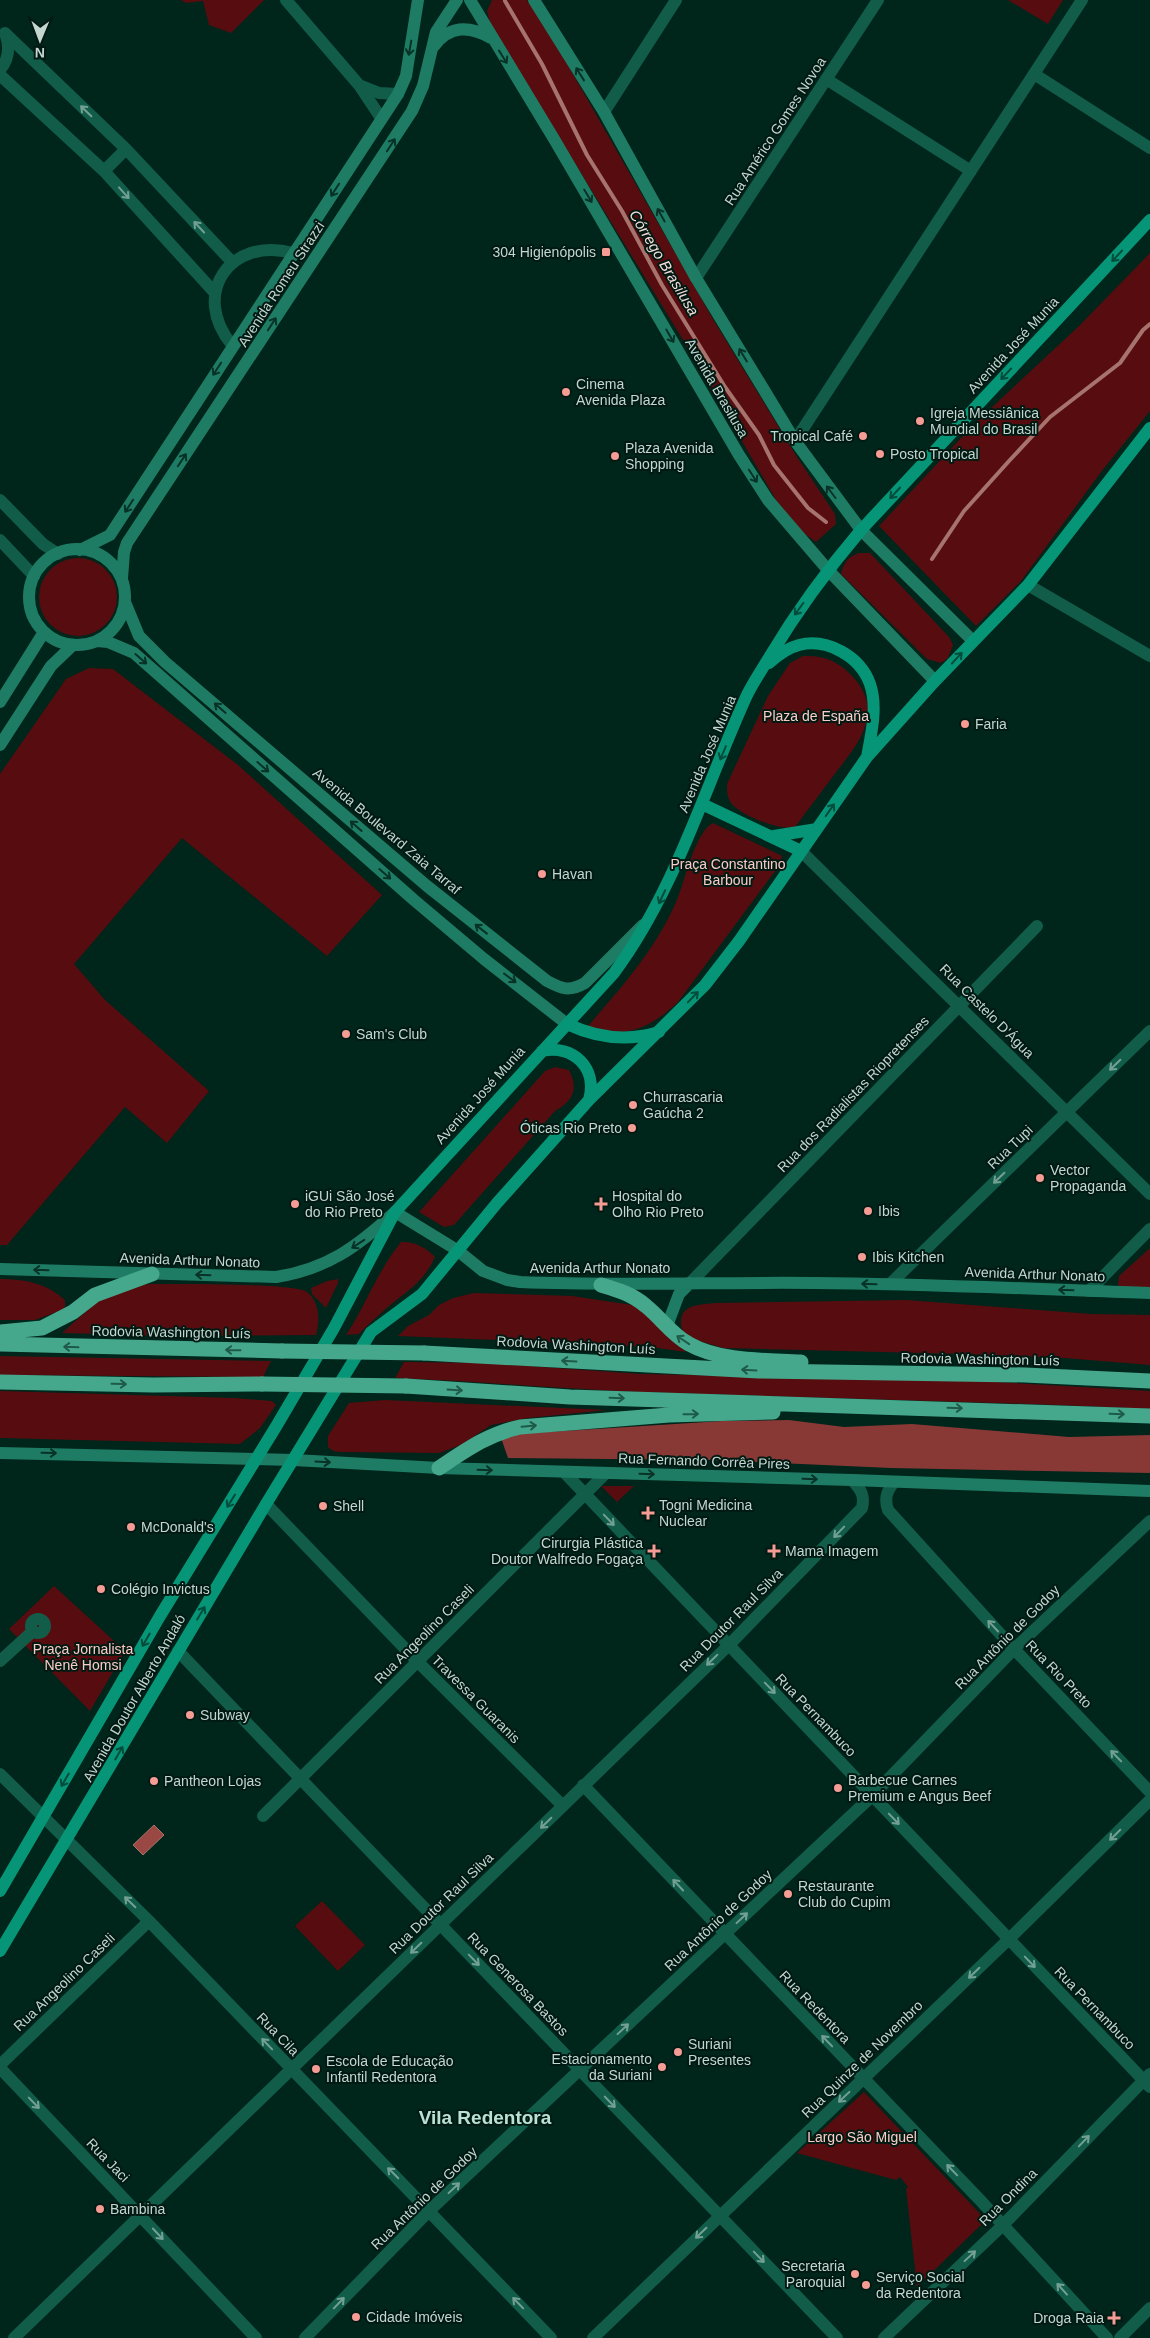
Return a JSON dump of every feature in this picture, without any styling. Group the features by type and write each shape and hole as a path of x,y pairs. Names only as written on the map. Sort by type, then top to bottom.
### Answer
{"highway":[{"path":"0,1332 42,1328 73,1312 95,1295 152,1274"},
{"path":"601,1285 625,1292 646,1305 689,1344 726,1356 1025,1375"},
{"name":"Rodovia Washington Luís","path":"0,1344 424,1353 759,1371 1025,1375 1150,1381"},
{"path":"0,1382 152,1385 406,1386 570,1397 919,1406 1150,1416"},
{"path":"439,1468 485,1438 499,1431 520,1427 669,1415 919,1406"}],"main road":[{"name":"Avenida Romeu Strazzi","path":"80,550 110,535 232,344 398,94 406,76 418,0"},
{"name":"Avenida Romeu Strazzi","path":"122,578 124,552 127,543 412,111 424,86 436,32 457,0"},
{"name":"Avenida Brasilusa","path":"470,0 491,38 554,139 739,455 768,500 828,570 936,681"},
{"path":"534,0 604,112 696,278 795,441 861,530 973,641"},
{"path":"432,48 443,36 458,29 474,30 491,38"},
{"name":"Avenida José Munia","path":"334,1328 395,1212 614,973 631,951 663,896 748,693 793,617 861,530 1150,220"},
{"path":"457,1250 589,1100 660,1032 705,985 739,941 867,757 973,641 1028,585 1150,428"},
{"path":"97,641 111,632 121,618 126,602 122,578 115,567 105,558 93,552 80,550 58,554 44,563 34,576 30,591 30,606 35,620 44,632 53,639 73,645 97,641 108,642 134,653 428,912 567,1024 597,1035 612,1038 636,1038 660,1032"},
{"name":"Avenida Boulevard Zaia Tarraf","path":"126,602 140,636 165,662 427,886 547,981 564,990 576,988 585,983 649,920"},
{"path":"0,702 44,632"},
{"path":"764,667 784,651 800,645 813,643 826,645 847,654 863,671 870,684 872,694 873,722 867,757"},
{"path":"0,745 51,666 73,645"},
{"path":"702,804 801,851"},
{"path":"772,836 817,829"},
{"path":"542,1051 557,1049 578,1058 588,1070 590,1077 589,1100"},
{"name":"Avenida Arthur Nonato","path":"0,1269 276,1278 295,1274 326,1263 363,1241 395,1212 457,1250 483,1271 507,1280 601,1285 690,1283 890,1284 1150,1293"},
{"name":"Avenida Doutor Alberto Andaló","path":"0,1951 266,1504 371,1332 422,1294 457,1250"},
{"path":"667,1326 680,1294 690,1283"},
{"name":"Avenida Doutor Alberto Andaló","path":"0,1891 160,1616 334,1328"},
{"name":"Rua Fernando Corrêa Pires","path":"0,1452 294,1460 439,1468 1150,1491"}],"street":[{"path":"286,0 359,85 381,118"},
{"path":"604,112 676,0"},
{"name":"Rua Américo Gomes Novoa","path":"696,278 878,0"},
{"path":"795,441 1082,0"},
{"path":"0,70 8,54 8,43 3,29"},
{"path":"3,29 126,149 233,263"},
{"path":"1034,74 1150,148"},
{"path":"0,75 104,171 215,293"},
{"path":"826,79 971,171"},
{"path":"359,85 379,93 398,94"},
{"path":"104,171 126,149"},
{"path":"232,344 223,334 217,321 214,307 215,293 222,276 233,263 246,254 261,249 277,249 293,253"},
{"path":"0,500 43,544 58,554"},
{"path":"0,540 34,576"},
{"path":"1028,585 1150,656"},
{"name":"Rua Castelo D'Água","path":"801,851 960,1005 1150,1194"},
{"name":"Rua dos Radialistas Riopretenses","path":"690,1283 1037,926"},
{"name":"Rua Tupi","path":"890,1284 1150,1031"},
{"path":"1089,1291 1150,1229"},
{"name":"Rua Pernambuco","path":"564,1472 1009,1939 1148,2081"},
{"name":"Rua Angeolino Caseli","path":"263,1816 606,1473"},
{"path":"852,1480 863,1492 862,1508 876,1504 888,1510"},
{"path":"888,1510 885,1500 888,1490 894,1482"},
{"name":"Travessa Guaranis","path":"266,1504 418,1662 563,1806"},
{"name":"Rua Doutor Raul Silva","path":"14,2338 729,1645 862,1508"},
{"name":"Rua Rio Preto","path":"888,1510 1014,1649 1150,1792"},
{"name":"Rua Antônio de Godoy","path":"305,2338 430,2210 872,1796 1014,1649 1150,1521"},
{"path":"0,1661 33,1630"},
{"name":"Rua Generosa Bastos","path":"178,1651 301,1777 836,2338"},
{"name":"Rua Cila","path":"0,1774 149,1921 552,2338"},
{"name":"Rua Redentora","path":"583,1785 1003,2225 1107,2338"},
{"name":"Rua Quinze de Novembro","path":"593,2338 719,2215 1009,1939 1150,1800"},
{"name":"Rua Angeolino Caseli","path":"0,2066 149,1921"},
{"name":"Rua Jaci","path":"0,2066 256,2338"},
{"name":"Rua Ondina","path":"884,2338 1003,2225 1148,2081"},
{"path":"1120,2338 1150,2308"}],"green space":[{"path":"181,0 264,0 231,33 209,25 203,1 186,3"},
{"path":"492,0 527,0 546,27 714,321 797,457 835,514 836,524 816,542 802,532 776,500 688,348 491,26 487,11"},
{"path":"1008,0 1063,0 1048,24"},
{"path":"1150,253 1150,411 1101,472 1021,581 976,626 879,526 974,424 1079,326"},
{"path":"859,553 870,553 949,637 953,645 948,658 941,663 927,659 841,574 847,560"},
{"path":"70,558 86,558 100,564 111,575 117,589 117,605 111,619 100,630 86,636 70,636 56,630 45,619 39,605 39,589 45,575 56,564"},
{"name":"Plaza de España","path":"803,656 831,660 848,671 863,690 868,716 859,740 851,752 795,827 788,828 761,821 736,808 729,798 727,784 768,696 790,663"},
{"path":"89,668 113,669 238,765 382,895 327,956 182,838 74,964 105,1000 209,1091 167,1143 125,1107 7,1245 0,1245 0,774 66,679"},
{"name":"Praça Constantino Barbour","path":"713,823 782,856 781,863 678,1002 668,1011 648,1025 625,1032 601,1030 588,1026 639,965 661,932 678,897 696,845 701,835"},
{"path":"555,1067 569,1070 574,1083 570,1099 555,1111 454,1225 444,1227 419,1212 545,1071"},
{"path":"401,1242 420,1246 435,1257 427,1272 359,1334 346,1335 386,1264"},
{"path":"1150,1248 1150,1290 1124,1289 1118,1285 1119,1276"},
{"path":"0,1279 27,1281 43,1286 65,1300 65,1309 35,1320 0,1320"},
{"path":"338,1279 338,1283 326,1308 312,1294 311,1288 327,1281"},
{"path":"133,1285 234,1285 298,1289 307,1292 317,1306 318,1324 316,1335 162,1336 62,1333 103,1296"},
{"path":"474,1293 572,1296 632,1305 642,1310 686,1352 597,1344 398,1336 408,1326 429,1315 439,1305 453,1298"},
{"path":"906,1300 1091,1314 1150,1315 1150,1365 1065,1358 723,1348 692,1338 684,1332 681,1325 685,1310 705,1304"},
{"path":"0,1356 271,1361 263,1377 0,1375"},
{"path":"404,1362 489,1363 640,1374 977,1381 1150,1391 1150,1409 641,1392 395,1378"},
{"path":"0,1391 234,1398 272,1401 276,1405 260,1428 240,1444 0,1438"},
{"path":"385,1400 607,1410 528,1418 491,1425 461,1445 439,1453 340,1452 333,1451 328,1447 328,1436 349,1403"},
{"path":"601,1486 634,1486 617,1502"},
{"name":"Praça Jornalista Nenê Homsi","path":"54,1586 125,1651 90,1711 9,1629"},
{"path":"322,1901 365,1945 338,1971 295,1926"},
{"name":"Largo São Miguel","path":"864,2092 986,2220 917,2287 906,2189 908,2187 900,2177 896,2180 797,2153"}],"shaded area":[{"path":"789,1420 844,1427 912,1424 1069,1437 1150,1435 1150,1473 891,1468 711,1460 508,1458 500,1435 723,1421"},
{"path":"154,1825 164,1835 143,1855 133,1845"}],"waterway":[{"name":"Córrego Brasilusa","path":"505,1 542,64 587,155 622,211 662,285 725,387 759,435 774,465 808,508 826,522"},
{"path":"932,559 964,511 1009,461 1050,417 1120,363 1143,330 1150,324"}],"place":[{"name":"304 Higienópolis","path":"606,252"},
{"name":"Cinema Avenida Plaza","path":"566,392"},
{"name":"Igreja Messiânica Mundial do Brasil","path":"920,421"},
{"name":"Tropical Café","path":"863,436"},
{"name":"Posto Tropical","path":"880,454"},
{"name":"Plaza Avenida Shopping","path":"615,456"},
{"name":"Faria","path":"965,724"},
{"name":"Havan","path":"542,874"},
{"name":"Sam's Club","path":"346,1034"},
{"name":"Churrascaria Gaúcha 2","path":"633,1105"},
{"name":"Óticas Rio Preto","path":"632,1128"},
{"name":"Vector Propaganda","path":"1040,1178"},
{"name":"iGUi São José do Rio Preto","path":"295,1204"},
{"name":"Hospital do Olho Rio Preto","path":"601,1204"},
{"name":"Ibis","path":"868,1211"},
{"name":"Ibis Kitchen","path":"862,1257"},
{"name":"Shell","path":"323,1506"},
{"name":"Togni Medicina Nuclear","path":"648,1513"},
{"name":"McDonald's","path":"131,1527"},
{"name":"Cirurgia Plástica Doutor Walfredo Fogaça","path":"654,1551"},
{"name":"Mama Imagem","path":"774,1551"},
{"name":"Colégio Invictus","path":"101,1589"},
{"name":"Subway","path":"190,1715"},
{"name":"Pantheon Lojas","path":"154,1781"},
{"name":"Barbecue Carnes Premium e Angus Beef","path":"838,1788"},
{"name":"Restaurante Club do Cupim","path":"788,1894"},
{"name":"Suriani Presentes","path":"678,2052"},
{"name":"Estacionamento da Suriani","path":"662,2067"},
{"name":"Escola de Educação Infantil Redentora","path":"316,2069"},
{"name":"Bambina","path":"100,2209"},
{"name":"Secretaria Paroquial","path":"855,2274"},
{"name":"Serviço Social da Redentora","path":"866,2285"},
{"name":"Cidade Imóveis","path":"356,2317"},
{"name":"Droga Raia","path":"1114,2318"}],"district":[{"name":"Vila Redentora","path":"485,2117"}]}
